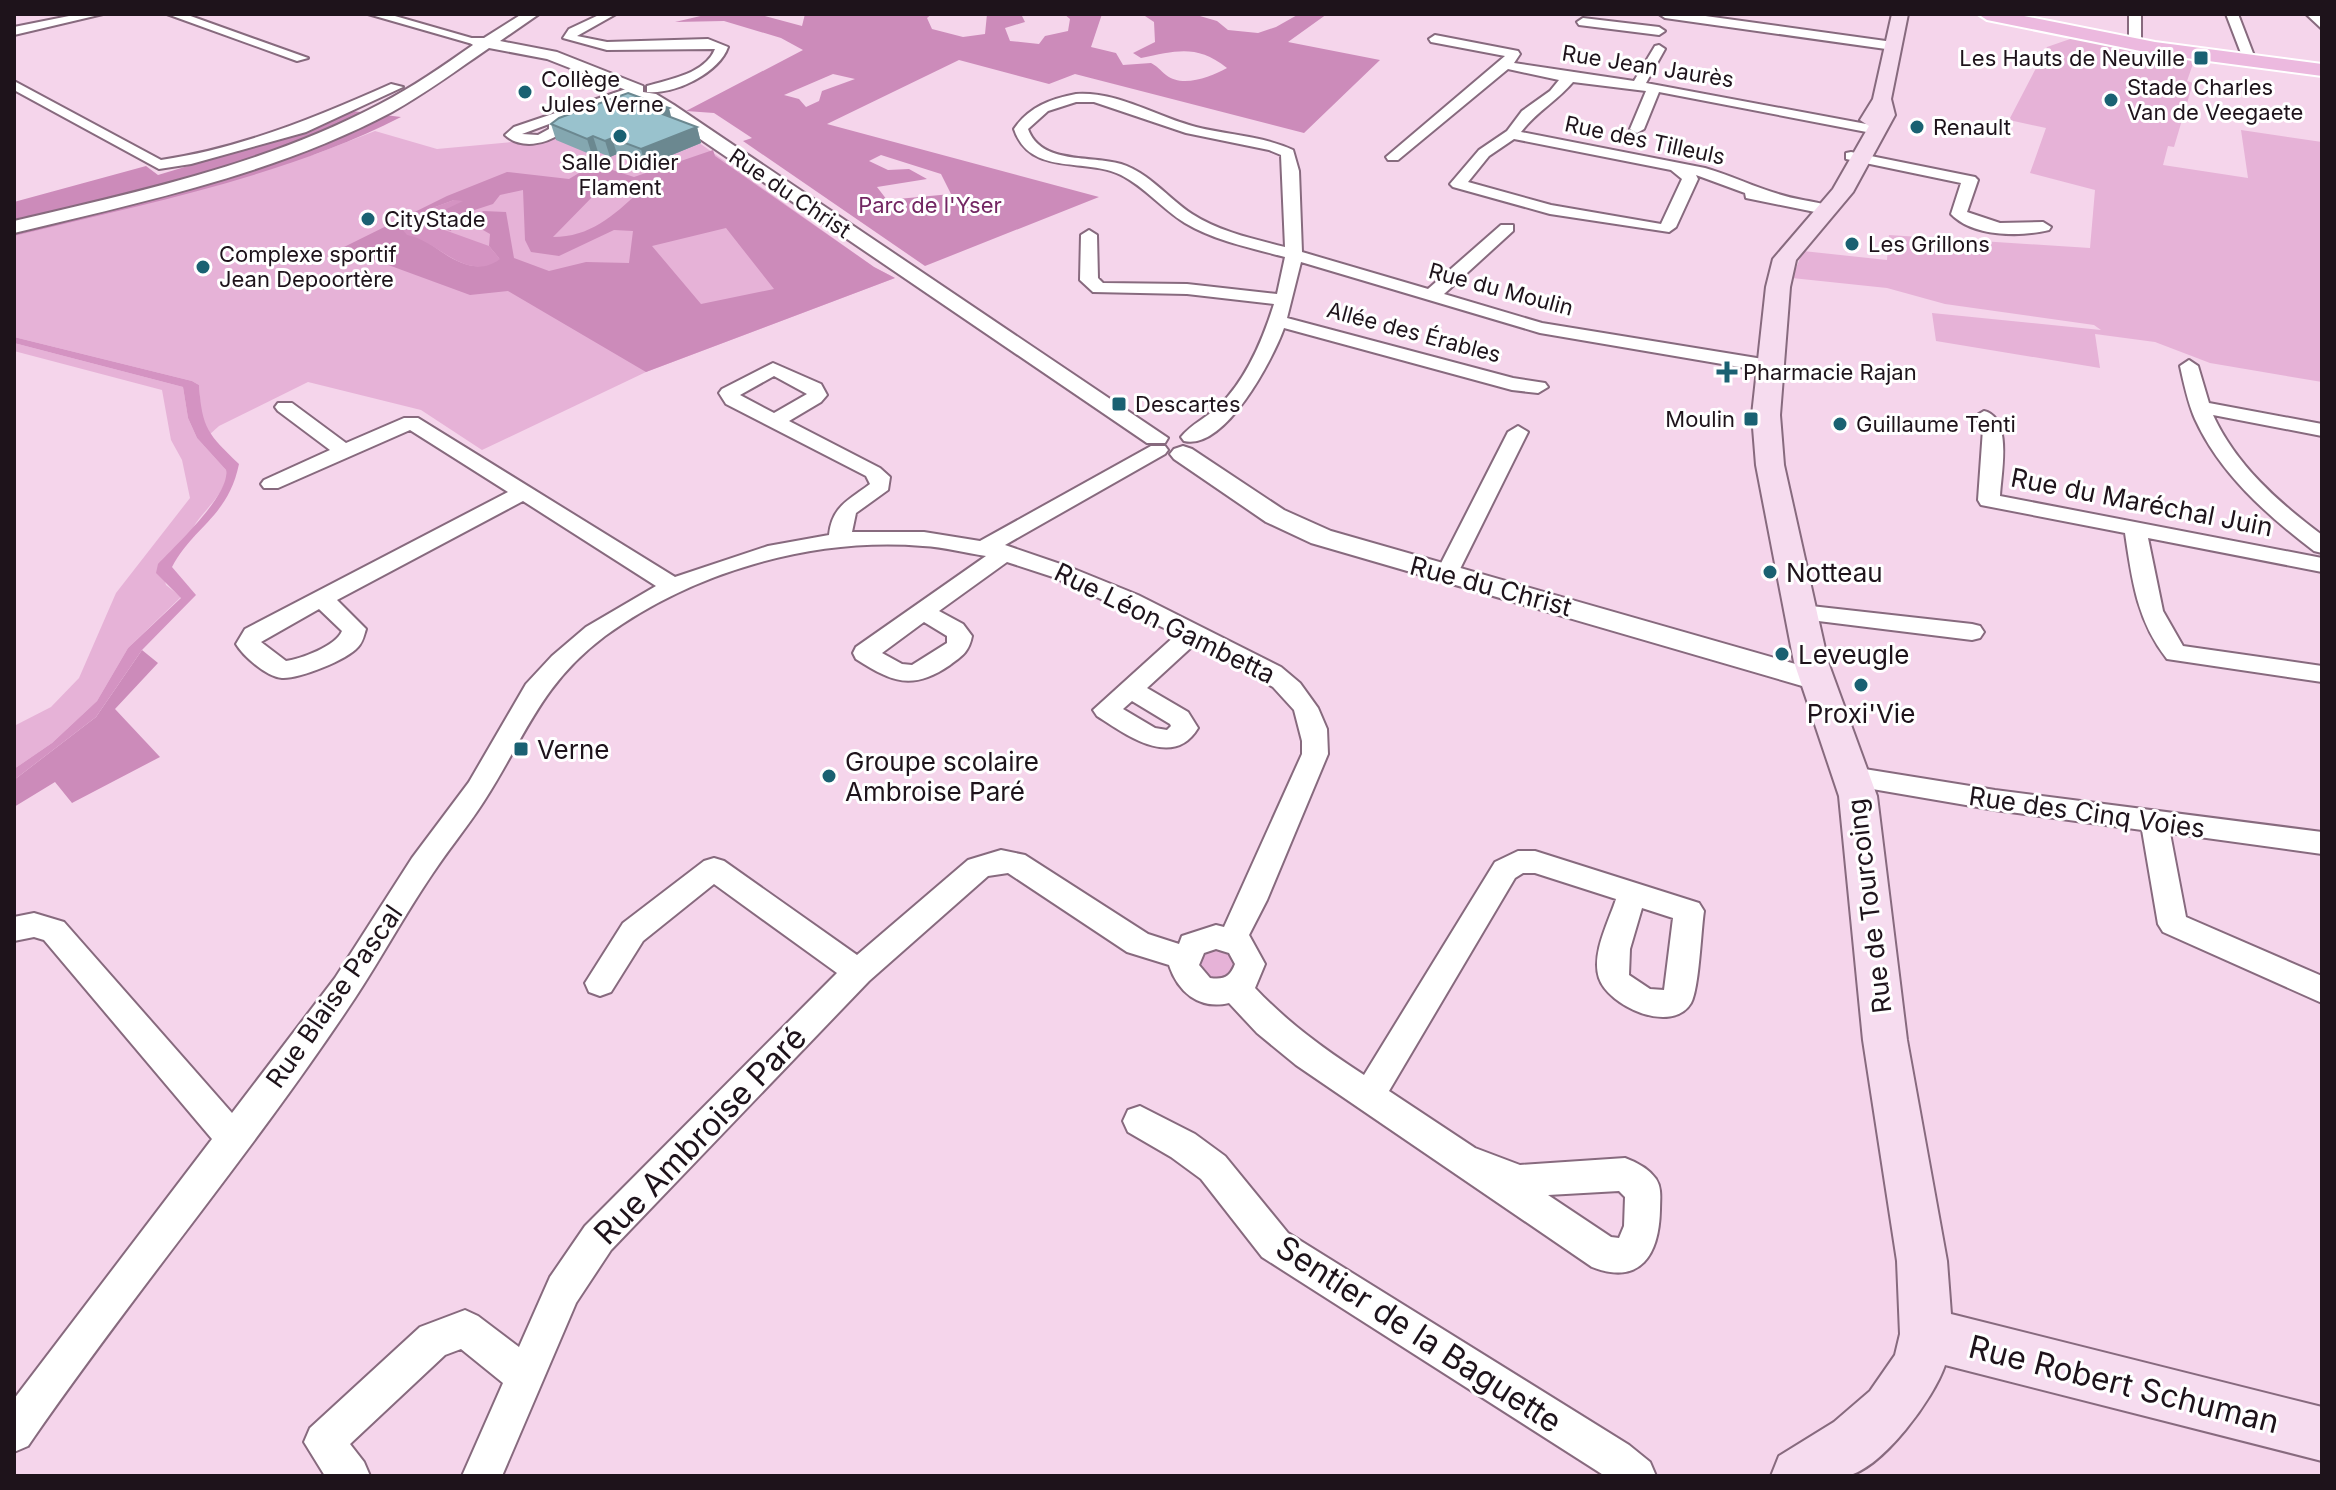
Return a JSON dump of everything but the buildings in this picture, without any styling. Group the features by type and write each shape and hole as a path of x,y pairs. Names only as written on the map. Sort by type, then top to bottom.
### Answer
{"main road":[{"name":"Rue de Tourcoing","path":"1799,1476 1853,1441 1889,1410 1918,1367 1926,1334 1922,1261 1885,1040 1860,810 1852,777 1816,680 1767,448 1769,366 1782,267 1789,251 1842,192 1855,157 1871,128 1886,113 1883,95 1900,14"},
{"path":"1987,14 2135,45 2322,70"},
{"name":"Rue Robert Schuman","path":"1926,1334 2322,1434"}],"street":[{"path":"14,31 97,14"},
{"path":"173,14 302,58"},
{"path":"374,14 482,42"},
{"path":"14,224 134,198 303,144 392,97 482,42 517,14"},
{"path":"14,85 155,164 171,164 292,132 392,97 532,14"},
{"path":"610,14 573,32 569,38 607,46 708,43 722,47 718,60 711,67 642,93 561,118 555,123 555,132 548,136 526,140 512,135 519,130 642,93"},
{"path":"1665,14 1893,46"},
{"path":"2135,14 2135,45"},
{"path":"2232,14 2250,61"},
{"path":"2312,14 2322,25"},
{"path":"1583,22 1603,19 1659,31"},
{"path":"1393,157 1505,65 1514,54 1435,39"},
{"name":"Rue du Christ","path":"482,42 567,60 661,104 1266,510 1305,531 1446,575 1607,618 1816,680"},
{"path":"1638,86 1659,49"},
{"name":"Rue Jean Jaurès","path":"1505,65 1564,77 1654,87 1871,128"},
{"path":"1564,77 1566,82 1560,90 1527,114 1512,134 1484,153 1458,181 1465,187 1550,209 1658,229 1668,227 1688,184 1690,175 1677,168"},
{"path":"1637,129 1654,87"},
{"name":"Rue du Moulin","path":"1293,254 1290,159 1285,150 1198,133 1101,99 1085,97 1049,106 1032,115 1021,129 1024,140 1036,150 1058,159 1120,169 1187,218 1226,233 1293,254 1431,296 1540,328 1769,366"},
{"name":"Rue des Tilleuls","path":"1512,134 1723,177 1767,198"},
{"path":"1855,157 1970,180 1959,214 1974,222 1991,226 2043,227"},
{"name":"Rue des Tilleuls","path":"1688,184 1825,209"},
{"path":"1431,296 1507,228"},
{"path":"1089,235 1089,280 1099,288 1187,289 1285,300"},
{"path":"923,612 996,549 1216,421 1237,396 1278,321 1293,254"},
{"name":"Allée des Érables","path":"1278,321 1503,382 1538,387"},
{"path":"2189,366 2201,407 2216,437 2279,511 2322,546"},
{"path":"285,407 344,451"},
{"path":"2201,407 2322,430"},
{"name":"Rue du Maréchal Juin","path":"1984,417 1993,429 1989,500 2322,565"},
{"path":"271,484 411,422 673,586"},
{"path":"773,422 880,477 881,486 847,508 842,515 840,539"},
{"path":"1446,575 1518,432"},
{"path":"321,598 522,493"},
{"path":"2135,528 2152,617 2159,634 2176,653 2322,674"},
{"name":"Rue Léon Gambetta","path":"673,586 757,556 840,539 900,536 996,549 1090,581 1283,680 1307,709 1316,743 1309,771 1253,900 1232,940"},
{"name":"Rue Blaise Pascal","path":"14,1432 369,951 421,868 477,790 540,683 600,629 673,586"},
{"path":"1802,613 1972,632"},
{"path":"1130,689 1194,632"},
{"name":"Rue des Cinq Voies","path":"1852,777 2154,822 2322,843"},
{"path":"2154,822 2173,924 2322,990"},
{"name":"Rue Ambroise Paré","path":"482,1476 563,1290 598,1238 858,972 978,868 1001,861 1015,863 1138,943 1185,958"},
{"path":"1369,1095 1505,870 1518,862 1535,862 1632,893"},
{"path":"600,983 633,932 714,869 858,972"},
{"path":"14,929 34,925 54,931 233,1139"},
{"path":"1207,938 1232,940 1245,950 1250,964 1247,978 1235,988 1218,993 1202,989 1189,979 1185,958 1193,945 1207,938"},
{"path":"1235,988 1287,1040 1475,1164"},
{"name":"Sentier de la Baguette","path":"1140,1121 1203,1158 1223,1177 1257,1228 1275,1245 1615,1459 1636,1476"},
{"path":"350,1476 324,1442 433,1340 465,1329 525,1376"}],"shaded area":[{"path":"2073,38 2194,61 2187,81 2193,83 2174,147 2168,146 2163,165 2248,178 2241,130 2322,142 2322,382 2210,363 2155,342 2095,334 2100,368 1936,341 1932,313 2101,330 2094,325 1945,304 1887,288 1792,278 1803,251 1887,260 1889,235 2090,248 2095,190 2030,173 2046,128 2009,120 2047,47"},
{"path":"622,102 643,103 874,267 895,278 646,372 482,450 421,410 308,382 219,426 209,435 201,414 199,385 192,381 14,337 14,236 214,184 316,154 375,131 437,149 512,142"},
{"path":"454,200 463,201 430,217 425,223 489,246 500,259 488,265 464,264 407,235 402,229 419,213"},
{"path":"14,337 192,381 199,385 208,430 239,464 227,497 172,567 196,595 142,650 96,717 14,780 14,769 52,743 97,701 128,648 181,598 156,573 158,564 211,506 225,480 226,470 197,438 188,418 183,387 14,343"},
{"path":"14,343 183,387 188,418 197,438 226,470 226,477 221,491 196,523 164,578 166,585 181,597 128,648 97,701 52,743 14,769 14,726 51,707 79,678 116,593 190,498 182,460 171,440 162,390 14,351"},
{"path":"1217,947 1228,952 1233,963 1228,974 1217,979 1206,974 1201,963 1206,952"}],"green space":[{"name":"Parc de l'Yser","path":"709,14 757,14 802,26 805,14 932,14 927,18 932,29 963,37 985,34 987,14 1021,14 1025,22 1005,28 1010,41 1039,44 1045,36 1068,31 1070,19 1064,14 1102,14 1091,47 1116,53 1123,65 1151,63 1173,79 1188,81 1205,78 1227,68 1196,52 1141,58 1133,53 1155,42 1154,22 1142,14 1193,14 1217,21 1228,30 1258,33 1299,14 1327,14 1288,42 1380,60 1304,133 1075,74 1049,84 959,60 827,124 1099,197 925,266 743,141 752,138 714,113 686,111 803,50 781,38 724,21 675,22","holes":["833,74 855,79 822,91 819,101 806,107 799,99 784,95","881,155 941,174 951,194 887,200 877,187 927,179 909,169 888,170 869,161"]},
{"path":"352,111 401,117 308,157 260,173 14,236 14,202 146,166 158,175 271,141"},
{"name":"Parc de l'Yser","path":"713,150 715,156 874,267 895,278 646,372 508,291 470,295 342,248 447,196 507,172 569,179 594,164 634,177","holes":["640,183 639,192 600,224 578,233 553,237 602,187","523,190 525,240 531,252 559,256 614,230 633,231 629,263 586,262 549,271 514,258 506,212 483,211 469,222 490,234 489,246 499,258 489,264 468,265 420,237 419,213 454,200 424,223 451,231 456,216 493,204 500,195","726,228 774,289 701,304 652,246"]},
{"path":"142,650 158,663 115,709 160,757 72,803 55,782 14,807 14,780 96,717"}],"place":[{"name":"Les Hauts de Neuville","path":"2201,58"},
{"name":"Collège Jules Verne","path":"525,92"},
{"name":"Stade Charles Van de Veegaete","path":"2111,100"},
{"name":"Renault","path":"1917,127"},
{"name":"Salle Didier Flament","path":"620,136"},
{"name":"CityStade","path":"368,219"},
{"name":"Les Grillons","path":"1852,244"},
{"name":"Complexe sportif Jean Depoortère","path":"203,267"},
{"name":"Pharmacie Rajan","path":"1727,372"},
{"name":"Descartes","path":"1119,404"},
{"name":"Moulin","path":"1751,419"},
{"name":"Guillaume Tenti","path":"1840,424"},
{"name":"Notteau","path":"1770,572"},
{"name":"Leveugle","path":"1782,654"},
{"name":"Proxi'Vie","path":"1861,685"},
{"name":"Verne","path":"521,749"},
{"name":"Groupe scolaire Ambroise Paré","path":"829,776"}]}
